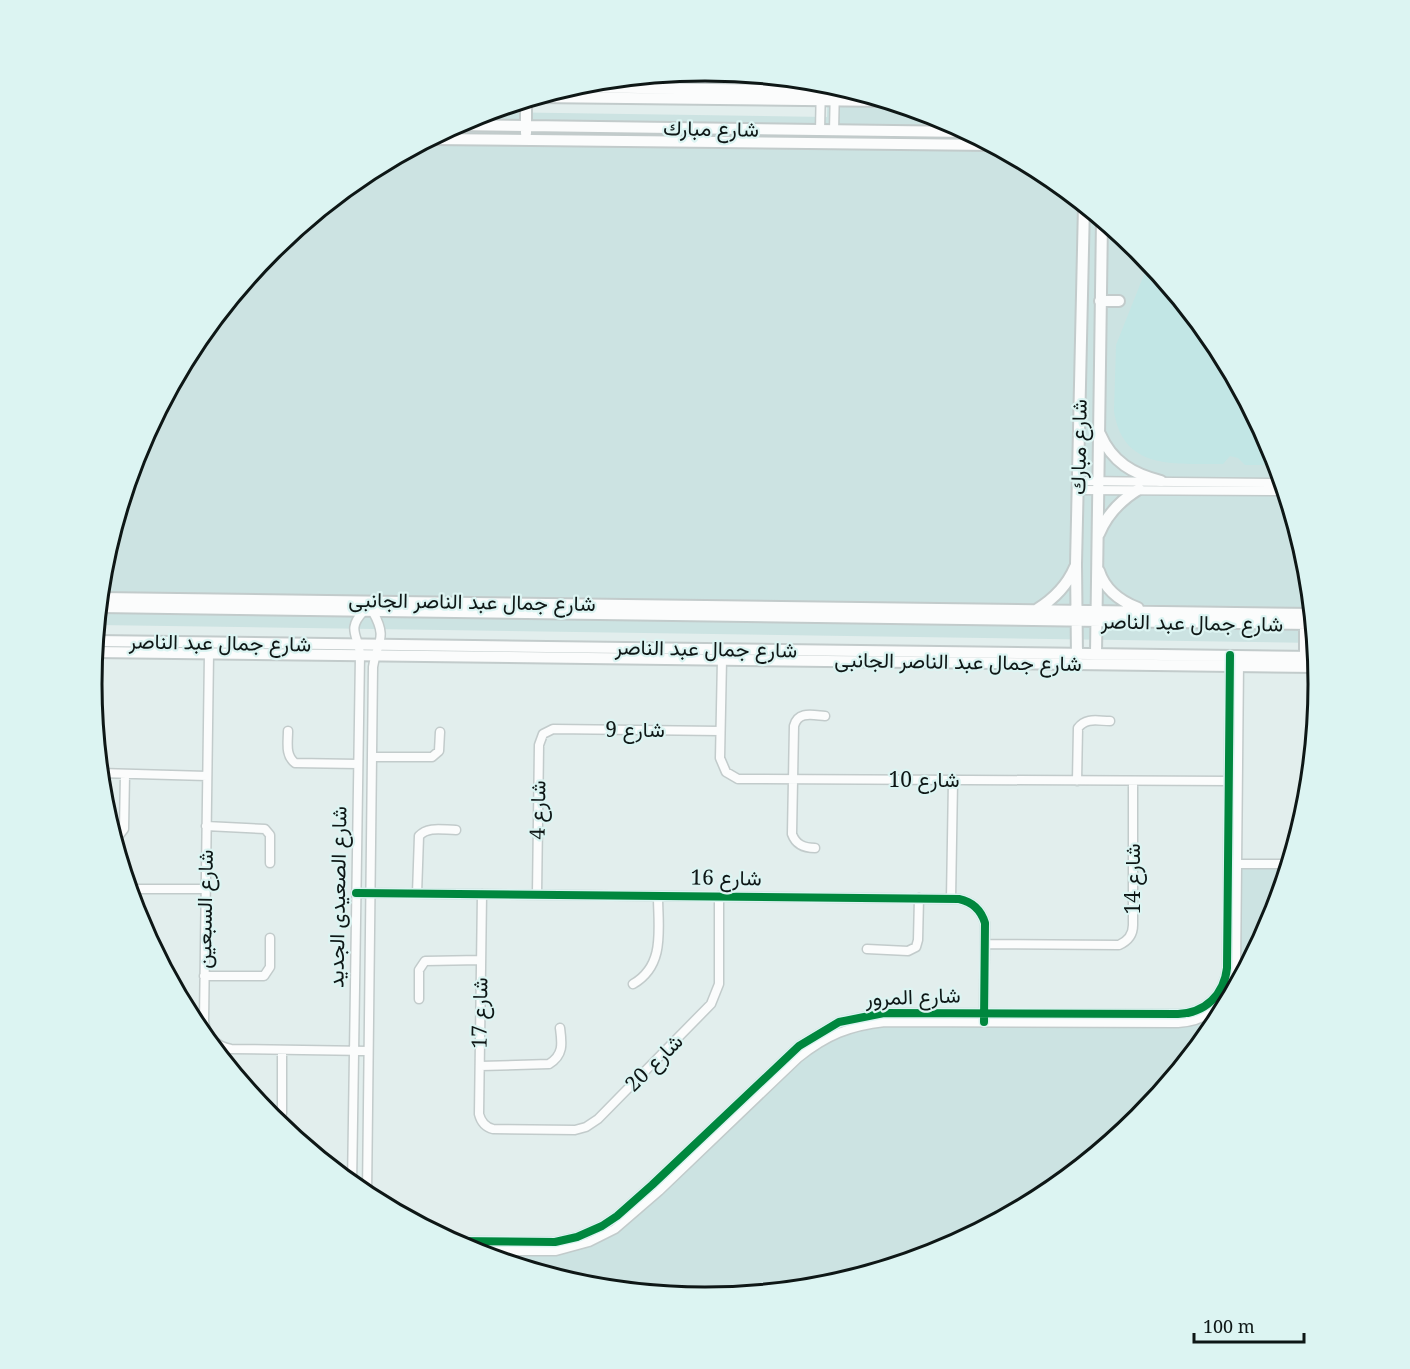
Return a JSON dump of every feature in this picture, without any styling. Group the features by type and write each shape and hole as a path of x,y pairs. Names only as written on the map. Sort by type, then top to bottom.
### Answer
{"main road":[{"path":"616,88 811,91"},
{"name":"شارع مبارك","path":"574,96 813,91"},
{"path":"526,109 526,140"},
{"name":"شارع مبارك","path":"478,125 947,132"},
{"path":"654,128 679,142"},
{"path":"447,139 975,144"},
{"path":"962,144 967,141"},
{"name":"شارع مبارك","path":"1077,658 1076,564 1084,215"},
{"name":"شارع مبارك","path":"1096,653 1102,230"},
{"path":"1082,268 1101,268"},
{"path":"1100,301 1119,301"},
{"path":"1098,427 1105,445 1117,460 1133,472 1161,485"},
{"path":"1097,540 1110,514 1123,500 1139,489"},
{"path":"1036,610 1064,587 1076,564"},
{"path":"1097,565 1100,575 1112,592 1130,605 1150,611"},
{"name":"شارع جمال عبد الناصر الجانبى","path":"108,599 158,604 757,611 1096,610 1150,611 1210,618 1304,614"},
{"name":"شارع جمال عبد الناصر","path":"107,607 158,604 368,612 493,608"},
{"name":"شارع جمال عبد الناصر","path":"852,612 1077,622 1210,618 1305,624"},
{"name":"شارع جمال عبد الناصر","path":"103,642 151,647 261,649"},
{"name":"شارع جمال عبد الناصر الجانبى","path":"103,651 151,647 209,653 261,649 722,659 1077,658 1234,660 1308,666"},
{"name":"شارع جمال عبد الناصر","path":"378,650 1077,658 1096,653 1234,660 1307,656"}],"street":[{"path":"820,131 821,93"},
{"path":"834,131 835,96"},
{"path":"1078,485 1273,483"},
{"path":"1097,485 1139,489 1161,485 1276,491"},
{"name":"شارع الصعيدى الجديد","path":"352,1173 359,650 354,626 368,612 381,631 373,667 367,1184"},
{"name":"شارع السبعين","path":"204,1022 209,653"},
{"name":"شارع 10","path":"722,659 720,758 723,768 730,775 743,780 1233,781"},
{"name":"شارع المرور","path":"499,1251 543,1252 580,1245 597,1239 623,1223 806,1041 848,1019 884,1013 984,1018 1178,1014 1192,1013 1204,1007 1218,994 1226,975 1232,864 1234,660"},
{"path":"815,848 801,846 794,837 795,721 804,715 825,716"},
{"path":"1077,781 1077,731 1079,726 1088,720 1110,721"},
{"name":"شارع 9","path":"549,730 720,730"},
{"name":"شارع 4","path":"537,895 539,742 543,734 549,730"},
{"path":"288,731 288,753 290,759 296,763 358,764"},
{"path":"372,757 432,757 439,752 440,732"},
{"path":"109,773 207,776"},
{"path":"120,833 124,830 125,774"},
{"path":"951,899 954,781"},
{"name":"شارع 14","path":"985,944 1119,945 1127,940 1133,929 1133,781"},
{"path":"206,826 265,829 270,836 270,863"},
{"path":"417,894 419,836 430,830 456,830"},
{"path":"1232,864 1281,864"},
{"path":"138,889 206,889"},
{"name":"شارع 16","path":"356,893 965,900 979,910 985,923 984,1018"},
{"name":"شارع 17","path":"482,894 480,1118 489,1128"},
{"path":"633,984 649,971 657,955 658,896"},
{"name":"شارع 20","path":"489,1128 575,1130 586,1127 598,1119 708,1008 714,999 719,978 719,896"},
{"path":"867,949 908,951 916,947 919,898"},
{"path":"204,976 264,976 270,967 270,938"},
{"path":"419,999 419,970 425,961 481,960"},
{"path":"480,1066 549,1064 561,1051 560,1028"},
{"name":"شارع السبعين","path":"222,1047 231,1049 368,1051"},
{"path":"281,1114 282,1050"},
{"name":"شارع المرور","path":"473,1241 543,1243 569,1239 585,1234 610,1221 656,1188"}],"shaded area":[{"path":"828,94 899,113 972,143 1007,162 1072,206 1132,258 1159,287 1207,349 1228,383 1263,454 1288,528 1297,567 1307,643 105,625 113,567 122,528 147,454 182,383 226,317 278,258 307,231 370,183 438,143 513,112 827,117"},
{"path":"1145,272 1184,317 1207,349 1228,383 1267,465 1245,465 1238,458 1230,456 1223,464 1171,463 1140,454 1128,445 1119,431 1114,411 1116,345"},
{"path":"1231,867 1279,868 1263,915 1226,990 1230,977"},
{"path":"1222,996 1184,1052 1159,1082 1103,1138 1072,1163 1007,1207 972,1226 899,1256 823,1276 784,1283 705,1288 626,1283 587,1276 549,1267 490,1248 551,1248 573,1243 612,1227 629,1215 806,1046 843,1025 875,1018 1188,1017 1202,1014"}],"cycle path":[{"path":"472,1241 555,1242 577,1237 602,1226 652,1185 799,1046 839,1022 884,1013 1178,1014 1197,1010 1212,1001 1222,986 1227,968 1230,655"},
{"path":"356,893 959,899 976,907 985,923 984,1022"}]}
